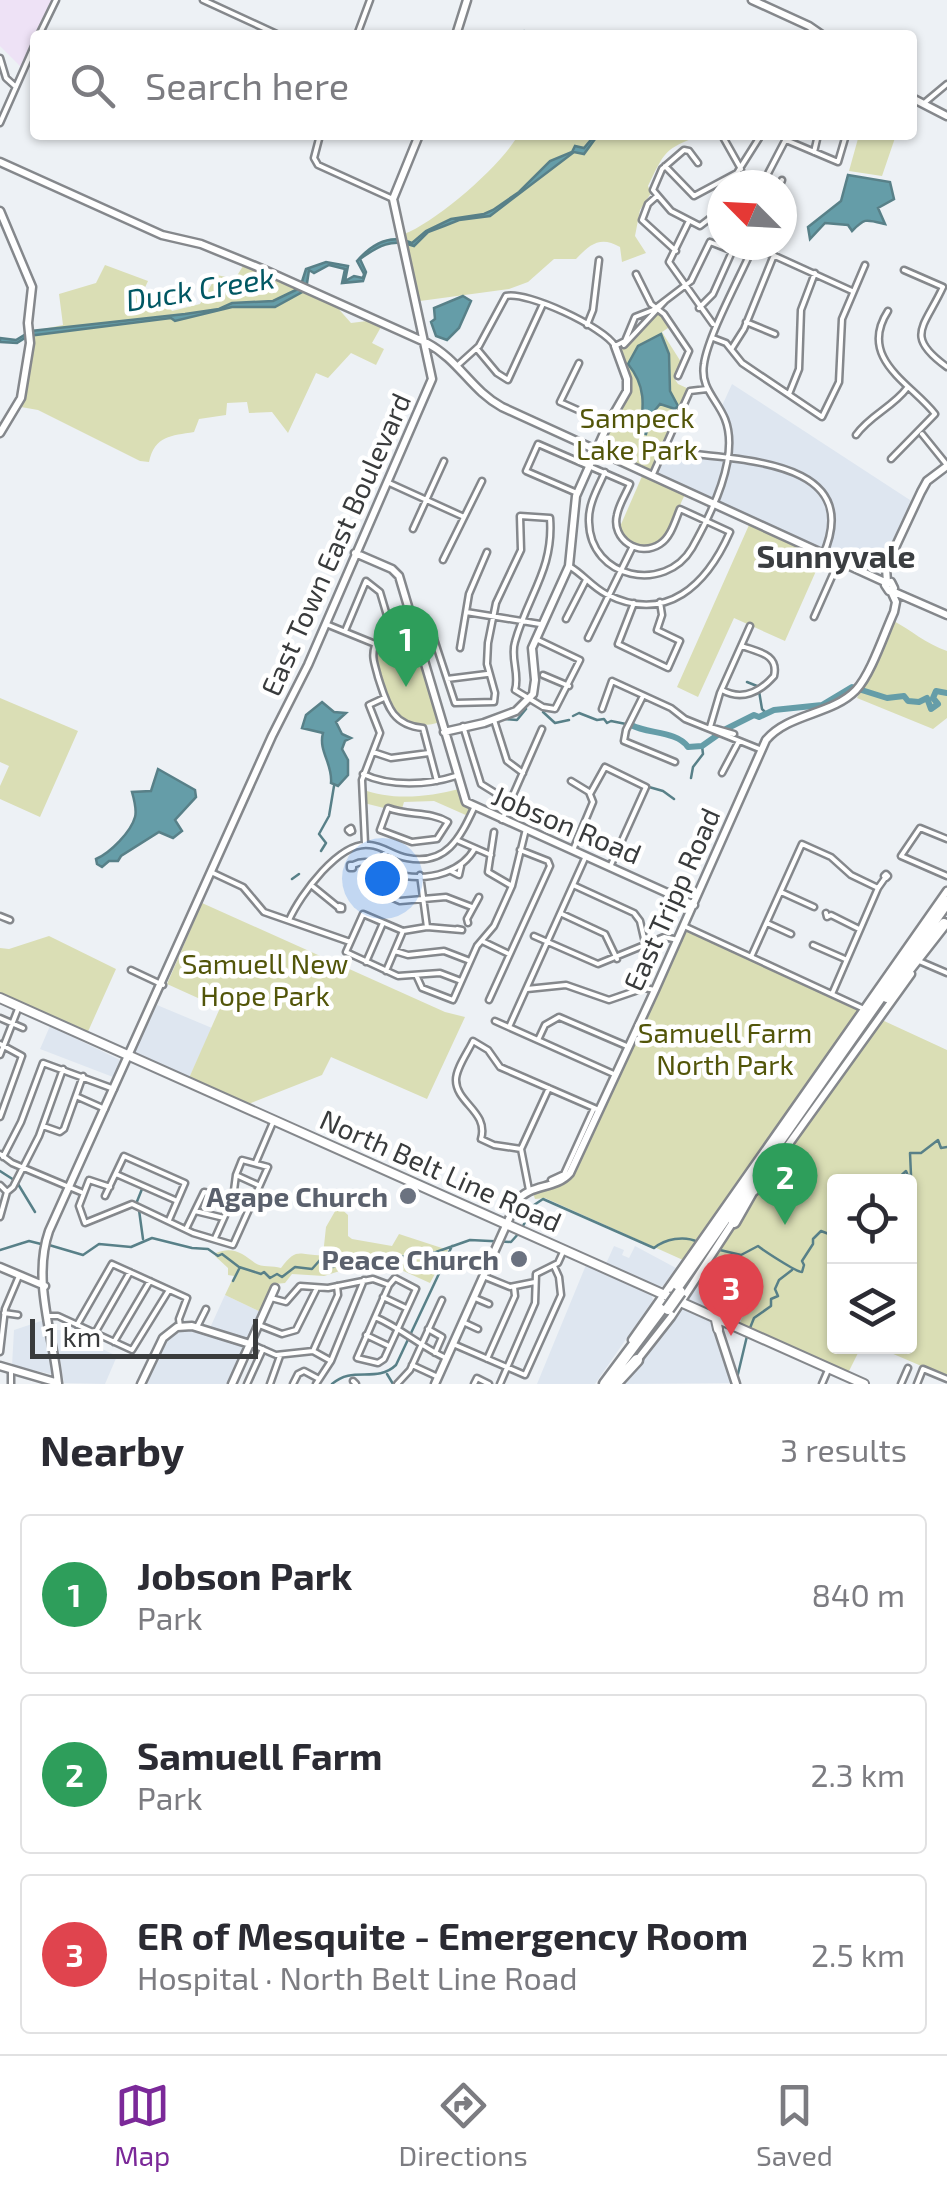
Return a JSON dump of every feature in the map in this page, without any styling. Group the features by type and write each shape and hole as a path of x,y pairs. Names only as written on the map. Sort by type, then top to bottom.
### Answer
{"highway":[{"path":"713,1239 947,902"},
{"path":"609,1384 774,1155 869,1011 947,910"},
{"path":"869,1011 946,922"},
{"path":"733,1194 792,1121"},
{"path":"734,1222 774,1155"},
{"path":"609,1384 624,1350"},
{"path":"609,1384 637,1360"}],"main road":[{"name":"North Belt Line Road","path":"1,1001 861,1384"}],"street":[{"path":"41,30 56,0"},
{"path":"204,0 268,30"},
{"path":"359,30 370,0"},
{"path":"458,30 467,0"},
{"path":"752,0 815,30"},
{"path":"0,121 30,55"},
{"path":"1,59 6,78 16,87"},
{"path":"924,104 947,84"},
{"path":"917,100 947,116"},
{"path":"319,140 314,158 318,165 393,199 417,140"},
{"path":"725,140 741,169"},
{"path":"741,169 758,140"},
{"path":"770,170 785,140"},
{"path":"792,140 838,162 845,140"},
{"path":"814,152 817,140"},
{"path":"698,162 686,150 665,166 653,190 670,211 700,226 707,221"},
{"path":"0,162 154,232 212,248 364,315 458,366 490,401 888,583 947,614"},
{"path":"665,166 694,196 707,190"},
{"path":"657,196 648,204 642,219 676,251"},
{"name":"East Town East Boulevard","path":"58,1384 58,1362 44,1286 48,1239 118,1076 326,624 432,379 430,348 393,199"},
{"path":"0,211 31,283 21,398 0,433"},
{"path":"689,221 669,262 712,324"},
{"path":"616,348 668,298 685,287 707,248"},
{"path":"587,325 593,310 599,260"},
{"path":"699,308 713,294 729,260"},
{"path":"605,472 591,504 590,532 600,555 621,572 652,576 674,568 688,555 730,456 726,420 707,389 704,364 748,260"},
{"path":"732,348 772,260"},
{"path":"786,260 852,291"},
{"path":"713,338 732,348 742,362 822,418 839,382 842,319 865,265"},
{"path":"904,270 943,286 920,336 924,350 947,367"},
{"path":"636,274 689,351 678,376"},
{"path":"789,394 799,369 801,310 815,274"},
{"path":"444,731 519,708 530,698 530,652 568,565 569,513 607,423 628,390 616,348 604,333 521,295 506,296 476,350 458,366"},
{"path":"476,350 497,374 508,380 543,304"},
{"path":"616,348 625,341 635,317 657,309"},
{"path":"888,311 881,346 890,370 906,388 922,397 935,414 891,459"},
{"path":"746,322 775,334"},
{"path":"579,363 560,402 607,423"},
{"path":"856,435 906,388"},
{"path":"653,474 690,391 707,389"},
{"path":"895,605 888,583 925,485 947,465 920,432"},
{"path":"568,565 608,595 634,603 660,602 682,595 703,579 717,561 730,532 680,509 660,544 648,549 632,546 622,538 616,524 617,512 630,484 538,444 526,470 576,493"},
{"path":"664,450 730,456 776,466 816,485 826,498 831,518 830,537 823,555"},
{"path":"413,529 444,460"},
{"path":"444,560 482,481"},
{"path":"387,482 464,518"},
{"path":"326,624 374,644 396,646 430,635 436,638 455,702 495,701 487,648 494,615 520,550 520,516 550,518 550,555 513,651 515,690 555,709 580,660 536,639"},
{"path":"588,638 632,546"},
{"name":"Jobson Road","path":"356,552 398,574 464,800 474,808 694,905"},
{"path":"460,648 469,594 487,552"},
{"path":"814,618 838,562"},
{"path":"566,620 586,580"},
{"path":"345,631 366,581 380,592 396,646"},
{"path":"888,583 918,599"},
{"path":"602,709 612,681 642,698 762,748 778,729 840,701 858,688 895,605 904,594"},
{"path":"634,603 618,644 668,668 680,642 657,630 662,615 660,602"},
{"path":"466,612 542,624"},
{"path":"444,731 494,720 519,710 530,698 535,685 532,652 542,624"},
{"path":"710,727 750,626"},
{"path":"374,644 372,658 384,698 399,721 423,728 437,781"},
{"path":"722,690 746,695 774,676 775,664 769,656 742,646"},
{"path":"447,679 489,674"},
{"path":"544,675 569,686"},
{"path":"365,844 363,774 380,733 368,705 384,698"},
{"path":"642,698 624,741 675,762"},
{"path":"365,724 376,718"},
{"path":"494,720 507,761 523,773"},
{"path":"463,726 481,784 510,802"},
{"path":"502,820 542,730"},
{"path":"722,773 741,738"},
{"name":"East Tripp Road","path":"437,1380 494,1254 513,1230 517,1201 529,1190 566,1178 630,1047 762,748"},
{"path":"373,752 391,758 429,753"},
{"path":"590,794 604,768 646,787 610,867"},
{"path":"363,774 384,782 437,781 456,776"},
{"path":"571,781 590,794 593,806 574,850"},
{"path":"386,808 447,820 441,835 428,841 406,841 380,830 386,808"},
{"path":"289,920 297,901 343,852 365,844 416,859 443,854 459,840 474,808"},
{"path":"352,830 364,828"},
{"path":"947,839 920,828 901,856 947,876"},
{"path":"417,976 422,988 451,1001 512,886 526,829"},
{"path":"494,832 488,872 512,886"},
{"path":"459,840 492,856"},
{"path":"752,957 802,844 831,856 850,876 878,888"},
{"path":"353,865 364,861 403,876 420,875 460,866 475,848"},
{"path":"386,850 370,887 400,901 446,897 472,907"},
{"path":"489,1000 550,865 520,850"},
{"path":"509,1027 586,856"},
{"path":"211,872 242,888 264,912 350,942"},
{"path":"420,875 427,927"},
{"path":"832,994 885,878"},
{"path":"311,885 338,907"},
{"path":"573,886 634,914 640,920 646,947"},
{"path":"713,1239 733,1194 869,1011 947,891"},
{"path":"780,892 810,906"},
{"path":"468,923 479,897"},
{"path":"3,907 0,915 10,920"},
{"path":"457,929 427,927 403,931 364,914 346,954 404,977 440,973 461,981"},
{"path":"560,914 604,934 617,959"},
{"path":"830,916 860,929"},
{"path":"713,1239 734,1222 946,922"},
{"path":"366,962 383,923"},
{"path":"767,924 787,932"},
{"path":"684,926 869,1011"},
{"path":"386,972 403,931"},
{"path":"534,936 598,964 664,938 678,940"},
{"path":"481,940 509,954"},
{"path":"816,946 845,960"},
{"path":"395,951 408,955 444,951 470,961"},
{"path":"919,961 947,973"},
{"path":"130,970 161,984"},
{"path":"527,989 566,986 603,1000 644,988 655,990"},
{"path":"0,1055 19,1010"},
{"path":"538,1040 545,1025 559,1017 630,1047"},
{"path":"0,1018 23,1028"},
{"path":"495,1021 616,1075"},
{"path":"521,1149 494,1146 482,1139 482,1122 457,1086 457,1076 472,1041 488,1050 500,1067 597,1109 564,1174 551,1180"},
{"path":"0,1117 21,1054 2,1044"},
{"path":"83,1194 1,1156 21,1122 42,1064 113,1089"},
{"path":"0,1217 7,1192 13,1188 42,1126 63,1069"},
{"path":"42,1126 62,1131 83,1076"},
{"path":"529,1190 521,1149 550,1088"},
{"path":"76,1096 104,1108"},
{"path":"256,1162 273,1122"},
{"path":"106,1196 124,1156 185,1183 169,1220"},
{"path":"110,1187 91,1178 79,1206 84,1224 132,1204 186,1229 234,1244 268,1168 244,1158 236,1175 233,1198 215,1238"},
{"path":"116,1174 177,1201"},
{"path":"236,1175 260,1186"},
{"path":"0,1185 7,1192"},
{"path":"186,1229 204,1192 233,1198"},
{"path":"195,1211 224,1218"},
{"path":"501,1381 535,1303 538,1272 554,1266 563,1251"},
{"path":"77,1324 112,1264 187,1298 180,1326"},
{"path":"453,1344 523,1376 560,1296 562,1286 554,1266"},
{"path":"0,1269 44,1286"},
{"path":"95,1333 130,1272"},
{"path":"483,1276 514,1287 535,1282"},
{"path":"0,1352 4,1314 18,1277"},
{"path":"396,1278 416,1289 380,1362 356,1358 389,1285 396,1278"},
{"path":"282,1312 283,1302 298,1287 374,1279 389,1285"},
{"path":"292,1384 304,1371 317,1382 330,1361 364,1280"},
{"path":"114,1342 150,1281"},
{"path":"313,1351 338,1295 337,1285"},
{"path":"487,1359 514,1296 514,1287"},
{"path":"232,1384 276,1288"},
{"path":"259,1325 282,1334 296,1330 316,1288"},
{"path":"49,1316 77,1324 132,1350 168,1290"},
{"path":"271,1298 283,1302"},
{"path":"383,1298 407,1308"},
{"path":"474,1298 488,1304"},
{"path":"410,1384 399,1382 412,1365 442,1300"},
{"path":"624,1350 670,1301"},
{"path":"637,1360 670,1301"},
{"path":"197,1327 206,1309"},
{"path":"4,1314 18,1315"},
{"path":"375,1317 446,1358"},
{"path":"462,1322 478,1329"},
{"path":"719,1323 736,1384"},
{"path":"141,1384 161,1340 180,1326 197,1327 280,1355 313,1351 330,1361"},
{"path":"428,1329 442,1336 435,1353"},
{"path":"366,1336 390,1346"},
{"path":"247,1384 262,1350"},
{"path":"270,1384 280,1355"},
{"path":"412,1365 437,1380"},
{"path":"0,1368 58,1384"},
{"path":"822,1384 828,1368"},
{"path":"901,1384 908,1368"},
{"path":"11,1369 11,1384"},
{"path":"917,1384 923,1369 944,1378 939,1384"},
{"path":"476,1381 490,1384"}],"shaded area":[{"path":"0,0 52,0 38,30 30,30 30,48 21,67 0,46"},
{"path":"732,384 913,502 883,571 874,567 871,575 655,474 664,452 731,458 730,427 721,408"},
{"path":"157,1005 212,1028 189,1078 133,1055"},
{"path":"50,1026 120,1060 113,1077 40,1049"},
{"path":"614,1246 624,1250 622,1255 629,1258 635,1246 676,1268 663,1286 656,1288 605,1266"},
{"path":"586,1265 651,1294 653,1300 595,1384 537,1384"},
{"path":"705,1268 755,1290 739,1325 688,1302"},
{"path":"225,1295 263,1313 250,1341 209,1330"},
{"path":"678,1308 714,1322 716,1338 734,1383 620,1384"},
{"path":"47,1319 56,1375 12,1366 14,1330"},
{"path":"181,1328 197,1329 247,1345 230,1384 143,1384 164,1340"},
{"path":"55,1330 117,1356 105,1384 64,1383"}],"green space":[{"path":"515,140 690,140 667,153 648,186 651,193 640,210 635,236 646,253 622,262 620,247 601,242 576,259 554,259 528,282 509,289 420,301 404,234 433,218 467,191"},
{"path":"858,140 894,140 882,176 849,171"},
{"path":"105,265 148,281 142,294 164,300 172,311 200,304 217,275 235,279 243,266 336,306 351,323 367,321 381,327 372,343 384,349 376,365 351,353 328,378 316,373 288,433 272,412 249,413 247,402 227,403 226,415 199,419 194,432 165,438 155,446 149,462 140,461 38,410 21,407 33,331 63,325 59,294 96,283"},
{"name":"Sampeck Lake Park","path":"658,311 671,326 662,332 681,362 674,378 689,389 652,472 598,447 628,393 618,349"},
{"path":"643,474 685,494 659,540 651,547 641,548 619,529"},
{"path":"749,525 812,553 808,565 816,571 785,641 734,618 698,697 677,687"},
{"path":"892,620 947,651 947,718 933,729 857,698"},
{"path":"417,642 440,722 424,725 398,715 389,704 376,661 376,646"},
{"path":"0,698 78,731 40,817 0,799 0,786 9,766 0,762"},
{"path":"362,789 410,796 459,789 472,809 468,816 434,801 404,802 401,812 364,803"},
{"name":"Samuell New Hope Park","path":"202,903 445,1012 465,1017 427,1099 331,1057 322,1075 246,1105 189,1078 220,1008 167,984"},
{"name":"Samuell Farm North Park","path":"684,928 860,1009 683,1260 545,1198 535,1199 532,1190 557,1185 569,1176"},
{"path":"49,936 116,969 86,1036 0,996 0,948 9,949"},
{"path":"882,1020 947,1050 947,1377 893,1354 917,1354 917,1174 827,1174 827,1354 858,1354 848,1373 739,1325 754,1290 705,1268"},
{"path":"338,1206 348,1215 348,1236 352,1239 392,1246 399,1234 448,1250 430,1283 388,1264 324,1276 292,1274 285,1283 275,1284 263,1313 225,1295 234,1276 228,1275 228,1268 216,1253 233,1251 258,1265 281,1268 296,1254 323,1255 326,1227"}],"water":[{"path":"594,140 584,154 574,152 490,216 459,220 428,232 414,246 392,243 373,250 360,259 366,272 363,281 342,283 345,269 329,265 314,273 309,270 306,290 275,307 232,307 175,321 171,318 28,336 17,343 0,342 0,338 16,340 31,331 185,314 232,303 273,301 300,288 306,269 326,262 348,266 345,281 354,276 363,278 357,261 368,250 389,240 412,243 426,231 451,219 493,210 519,192 550,161 572,152 575,146 584,148"},
{"path":"848,175 890,182 894,199 878,208 885,224 866,221 852,231 848,225 825,223 810,239 808,227 841,201"},
{"path":"463,296 471,301 459,328 447,340 436,336 431,322 435,319 434,308"},
{"path":"661,334 669,354 670,391 678,406 675,409 660,404 651,415 646,434 640,433 642,396 628,364 638,346"},
{"path":"322,702 334,712 346,713 336,722 342,734 351,738 342,749 348,760 348,775 338,786 331,783 322,746 323,733 302,728 306,715"},
{"path":"158,769 195,790 196,797 175,820 182,831 173,838 159,832 118,861 109,861 102,867 97,864 96,859 119,841 133,823 136,811 132,792 151,791"}],"waterway":[{"path":"747,682 757,686"},
{"path":"726,729 754,715 822,705 852,687 887,698 904,696 908,701 919,702 927,698 931,709 938,704 933,698 936,691 947,693"},
{"path":"759,691 766,713"},
{"path":"505,719 517,720 526,709"},
{"path":"543,712 555,723 569,720"},
{"path":"573,716 579,713 607,723 626,724"},
{"path":"631,725 670,735 688,747 702,746 719,734"},
{"path":"691,778 693,767 703,754 702,746"},
{"path":"321,851 326,843 319,834 329,816 334,786"},
{"path":"649,787 674,799"},
{"path":"292,879 299,874"},
{"path":"911,1174 910,1153 921,1153 938,1140 941,1148 947,1147"},
{"path":"0,1171 14,1180"},
{"path":"903,1174 907,1174"},
{"path":"18,1184 35,1212"},
{"path":"136,1204 142,1189"},
{"path":"523,1226 534,1205 543,1199 654,1248 675,1239 698,1242"},
{"path":"139,1210 143,1239"},
{"path":"720,1250 741,1255 758,1246 802,1272 802,1261 813,1239 821,1231 827,1233"},
{"path":"49,1245 83,1255 99,1244 131,1247 152,1238 208,1249 239,1267 264,1272 270,1278 277,1274 282,1277 295,1267 312,1269 320,1260 333,1267 348,1258 360,1263 362,1254 383,1259 436,1252 470,1240 511,1242 519,1233"},
{"path":"0,1250 29,1241 41,1244"},
{"path":"332,1384 348,1376 381,1373 396,1365 452,1246"},
{"path":"233,1281 239,1269"},
{"path":"750,1328 754,1318 778,1296 775,1289 779,1280 792,1270"},
{"path":"737,1378 747,1336"},
{"path":"387,1374 393,1384"}],"place":[{"name":"Jobson Park","path":"406,687"},
{"name":"Agape Church","path":"408,1196"},
{"name":"Samuell Farm","path":"785,1225"},
{"name":"Peace Church","path":"519,1259"},
{"name":"ER of Mesquite - Emergency Room","path":"731,1336"}],"district":[{"name":"Sunnyvale","path":"836,555"}],"water label":[{"name":"Duck Creek","path":"200,288"}]}
